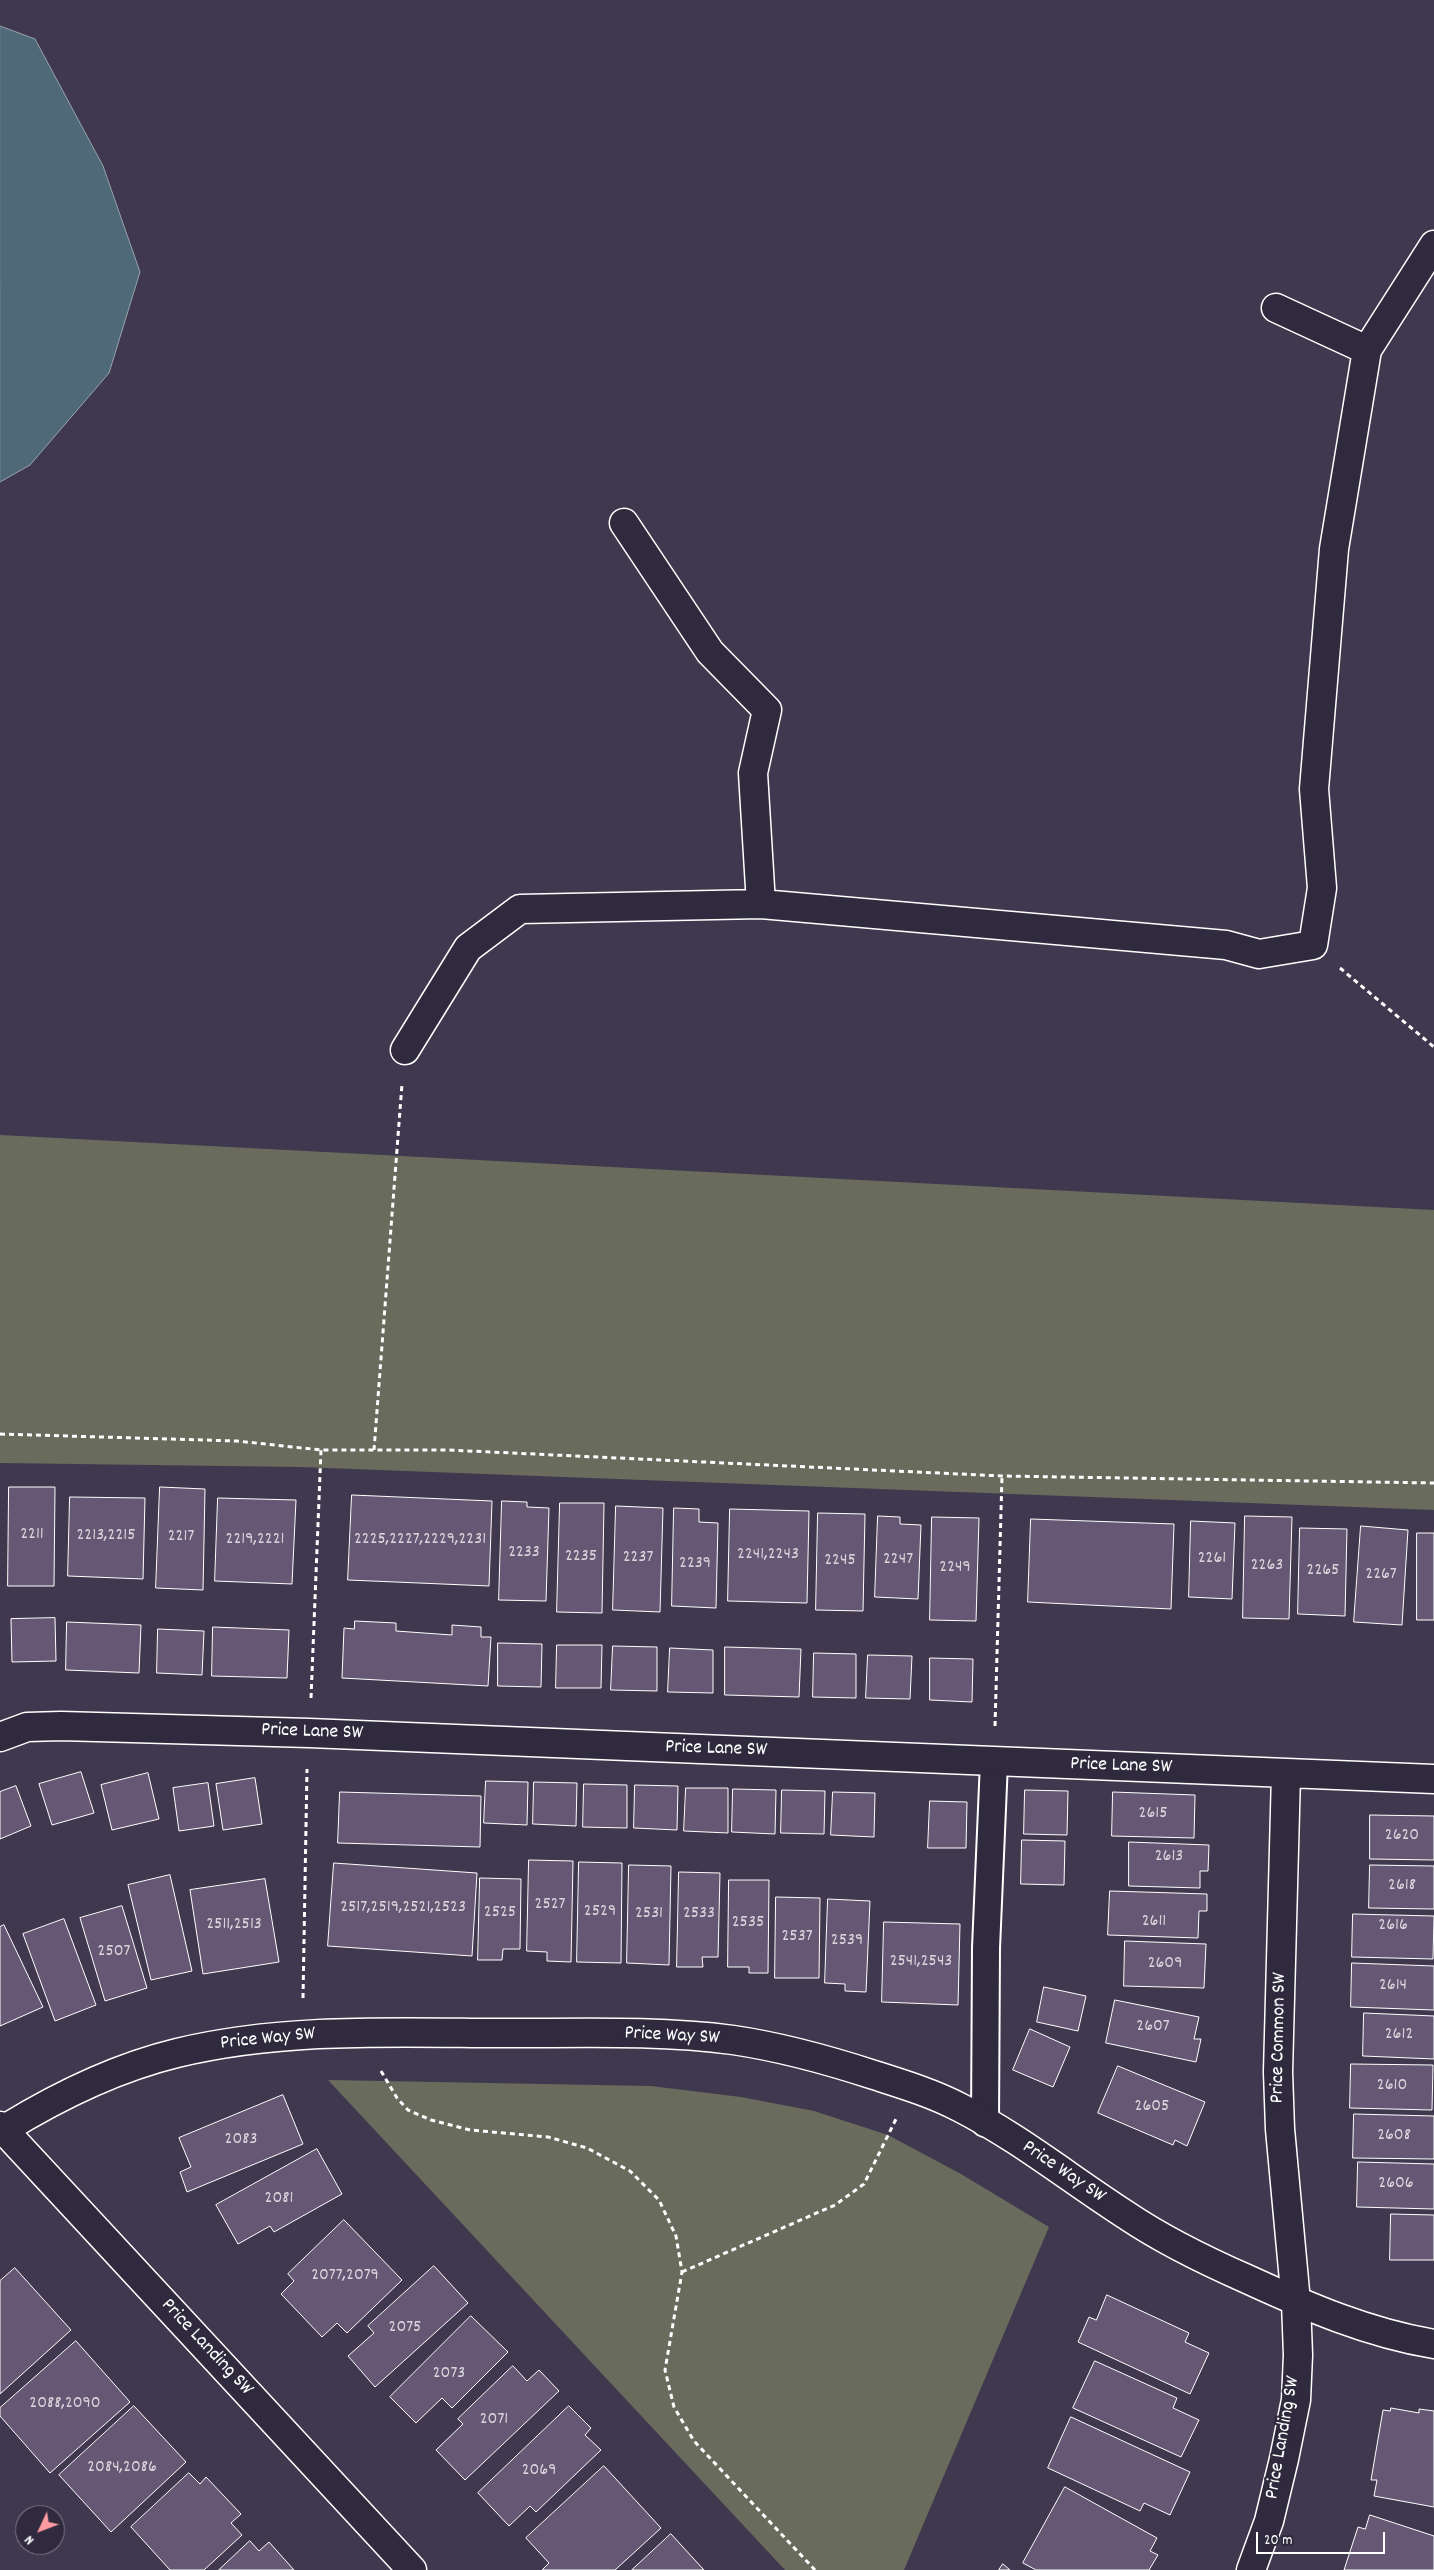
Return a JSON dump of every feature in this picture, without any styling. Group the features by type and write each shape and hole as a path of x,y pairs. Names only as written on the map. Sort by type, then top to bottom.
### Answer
{"street":[{"path":"405,1050 468,948 520,909 761,904 1226,945 1259,954 1313,945 1322,888 1314,789 1334,549 1367,350 1434,245"},
{"path":"1276,308 1367,350"},
{"path":"624,523 710,652 767,710 753,773 761,904"},
{"name":"Price Lane SW","path":"0,1737 27,1728 60,1726 329,1734 1434,1779"},
{"name":"Price Common SW","path":"1286,1774 1278,2072 1280,2129 1296,2302"},
{"name":"Price Way SW","path":"2,2128 64,2094 123,2070 174,2053 230,2042 291,2035 374,2032 671,2035 731,2040 788,2050 910,2086 958,2106 1128,2217 1225,2269 1296,2302 1367,2329 1434,2344"},
{"name":"Price Landing SW","path":"2,2128 412,2570"},
{"name":"Price Landing SW","path":"1251,2570 1269,2521 1296,2400 1296,2302"}],"lane":[{"path":"985,2123 986,1948 994,1762"}],"path":[{"path":"1313,945 1434,1047"},
{"path":"374,1450 405,1050"},
{"path":"0,1434 237,1441 321,1450 448,1450 1002,1476 1434,1483"},
{"path":"311,1703 321,1450"},
{"path":"994,1762 1002,1476"},
{"path":"303,1997 307,1759"},
{"path":"383,2071 397,2098 408,2110 431,2120 470,2130 548,2137 587,2148 630,2171 659,2200 676,2236 682,2272 665,2370 674,2407 694,2441 815,2570"},
{"path":"682,2272 834,2205 864,2184 883,2150 910,2086"}],"green space":[{"path":"0,1135 1434,1210 1434,1510 300,1467 0,1463"},
{"path":"328,2080 651,2086 741,2097 814,2111 888,2135 961,2174 1049,2227 904,2570 785,2570"}],"water":[{"path":"0,26 35,39 103,166 140,272 109,373 30,465 0,482"}],"building":[{"path":"9,1487 55,1487 54,1586 8,1586"},
{"path":"160,1487 205,1489 203,1590 156,1588"},
{"path":"352,1495 492,1501 489,1586 348,1580"},
{"path":"70,1497 145,1498 143,1579 68,1576"},
{"path":"218,1498 296,1500 292,1584 215,1581"},
{"path":"502,1501 527,1502 527,1507 549,1508 546,1601 499,1600"},
{"path":"560,1503 604,1503 602,1613 557,1612"},
{"path":"616,1506 663,1508 660,1612 613,1610"},
{"path":"674,1508 699,1509 699,1522 718,1523 716,1608 672,1606"},
{"path":"730,1509 809,1511 807,1603 728,1601"},
{"path":"818,1513 865,1514 863,1611 816,1610"},
{"path":"878,1516 900,1517 900,1524 921,1525 918,1599 875,1597"},
{"path":"1245,1516 1292,1517 1289,1619 1243,1618"},
{"path":"932,1517 979,1518 976,1621 930,1620"},
{"path":"1031,1519 1174,1524 1171,1609 1028,1602"},
{"path":"1191,1521 1235,1523 1232,1599 1189,1597"},
{"path":"1361,1526 1408,1530 1402,1625 1354,1622"},
{"path":"1300,1528 1347,1529 1345,1616 1298,1614"},
{"path":"1417,1533 1434,1533 1434,1620 1417,1620"},
{"path":"55,1618 56,1661 12,1662 11,1619"},
{"path":"355,1621 396,1623 396,1631 452,1635 452,1625 481,1627 481,1637 491,1637 488,1686 342,1678 344,1628 354,1629"},
{"path":"67,1622 141,1625 139,1673 66,1670"},
{"path":"213,1627 289,1630 287,1678 212,1676"},
{"path":"158,1629 204,1631 202,1675 157,1673"},
{"path":"498,1643 542,1644 541,1687 498,1686"},
{"path":"557,1645 602,1645 601,1688 556,1688"},
{"path":"613,1646 657,1647 657,1691 611,1690"},
{"path":"725,1647 801,1649 799,1697 725,1695"},
{"path":"670,1648 713,1650 713,1693 668,1692"},
{"path":"814,1653 856,1654 856,1698 813,1697"},
{"path":"868,1655 912,1656 910,1699 866,1698"},
{"path":"930,1658 973,1659 972,1702 930,1700"},
{"path":"81,1772 94,1813 52,1825 39,1784"},
{"path":"148,1773 159,1819 112,1830 101,1785"},
{"path":"255,1778 262,1824 223,1830 216,1784"},
{"path":"486,1781 528,1782 527,1825 484,1823"},
{"path":"534,1782 577,1783 576,1826 533,1824"},
{"path":"208,1783 214,1826 179,1831 173,1788"},
{"path":"584,1784 627,1785 627,1828 583,1827"},
{"path":"635,1785 678,1786 677,1830 634,1828"},
{"path":"16,1786 31,1826 0,1839 0,1792"},
{"path":"686,1788 728,1788 728,1833 684,1831"},
{"path":"733,1789 776,1790 775,1834 732,1832"},
{"path":"782,1790 825,1791 824,1834 781,1833"},
{"path":"1025,1790 1068,1791 1067,1835 1024,1834"},
{"path":"340,1792 481,1796 480,1847 338,1843"},
{"path":"833,1792 875,1793 874,1837 831,1835"},
{"path":"1113,1792 1195,1795 1194,1838 1112,1836"},
{"path":"930,1801 967,1802 966,1848 928,1848"},
{"path":"1370,1815 1434,1816 1434,1860 1370,1859"},
{"path":"1022,1840 1065,1841 1064,1885 1021,1884"},
{"path":"1129,1842 1209,1845 1208,1871 1200,1871 1200,1888 1129,1886"},
{"path":"529,1860 573,1861 571,1962 547,1961 547,1952 527,1951"},
{"path":"579,1862 622,1863 621,1963 577,1962"},
{"path":"334,1863 477,1873 472,1956 328,1946"},
{"path":"629,1865 671,1866 669,1965 627,1963"},
{"path":"1370,1865 1434,1866 1434,1909 1369,1908"},
{"path":"679,1872 720,1873 718,1957 702,1957 703,1967 677,1967"},
{"path":"170,1875 192,1971 151,1980 128,1885"},
{"path":"480,1878 521,1879 520,1949 503,1949 502,1960 478,1960"},
{"path":"265,1879 279,1962 203,1974 190,1890"},
{"path":"729,1880 769,1880 768,1973 749,1973 749,1967 728,1967"},
{"path":"1110,1891 1207,1894 1207,1911 1199,1911 1198,1938 1108,1935"},
{"path":"776,1897 820,1898 819,1978 775,1978"},
{"path":"828,1899 870,1901 866,1992 845,1991 845,1984 825,1983"},
{"path":"122,1906 147,1988 105,2001 80,1918"},
{"path":"1353,1914 1434,1916 1433,1959 1352,1957"},
{"path":"64,1919 96,2005 55,2021 23,1934"},
{"path":"884,1922 960,1924 958,2005 882,2002"},
{"path":"4,1925 43,2007 0,2026 0,1927"},
{"path":"1125,1941 1206,1944 1204,1988 1124,1986"},
{"path":"1352,1963 1434,1966 1434,2010 1351,2007"},
{"path":"1044,1987 1086,1996 1078,2031 1037,2022"},
{"path":"1115,2000 1199,2017 1194,2039 1201,2039 1196,2062 1106,2043"},
{"path":"1364,2013 1434,2016 1434,2059 1363,2056"},
{"path":"1030,2029 1070,2047 1053,2087 1013,2070"},
{"path":"1351,2064 1433,2065 1432,2110 1350,2108"},
{"path":"1118,2066 1205,2102 1187,2146 1175,2140 1173,2145 1098,2113"},
{"path":"283,2095 303,2144 187,2192 180,2172 191,2167 179,2138"},
{"path":"1354,2114 1434,2116 1434,2159 1353,2158"},
{"path":"317,2149 342,2194 274,2232 270,2226 238,2244 216,2205"},
{"path":"1358,2162 1434,2164 1434,2209 1357,2207"},
{"path":"1391,2214 1434,2215 1434,2260 1390,2260"},
{"path":"344,2220 402,2280 347,2333 337,2323 322,2337 281,2294 294,2281 288,2274"},
{"path":"434,2266 468,2303 375,2387 348,2356 374,2333 368,2326"},
{"path":"15,2268 71,2330 0,2394 0,2281"},
{"path":"1107,2295 1189,2333 1185,2342 1209,2353 1190,2394 1078,2342 1089,2317 1096,2320"},
{"path":"471,2316 508,2352 452,2408 442,2398 416,2423 390,2397"},
{"path":"76,2341 130,2402 50,2473 0,2416 0,2408"},
{"path":"1095,2361 1177,2398 1173,2408 1199,2420 1181,2457 1073,2408"},
{"path":"513,2366 527,2381 539,2370 559,2391 465,2480 436,2450 463,2424 458,2419"},
{"path":"134,2406 186,2462 111,2532 59,2475"},
{"path":"569,2406 591,2428 585,2435 601,2450 536,2512 530,2506 509,2526 478,2493"},
{"path":"1391,2408 1419,2413 1419,2409 1434,2411 1434,2507 1374,2496 1377,2480 1371,2480 1383,2410 1390,2411"},
{"path":"1071,2417 1190,2472 1170,2515 1144,2503 1140,2511 1048,2468"},
{"path":"604,2466 661,2528 615,2570 542,2570 549,2563 526,2538"},
{"path":"189,2473 200,2484 206,2477 241,2514 231,2523 242,2535 204,2570 170,2570 131,2527"},
{"path":"1065,2487 1157,2538 1150,2551 1158,2555 1149,2570 1036,2570 1023,2563"},
{"path":"1370,2515 1434,2536 1434,2570 1344,2570 1358,2527 1365,2529"},
{"path":"671,2534 704,2570 632,2570"},
{"path":"250,2541 259,2551 269,2542 294,2570 219,2570"},
{"path":"1003,2564 1010,2570 999,2570"}]}
